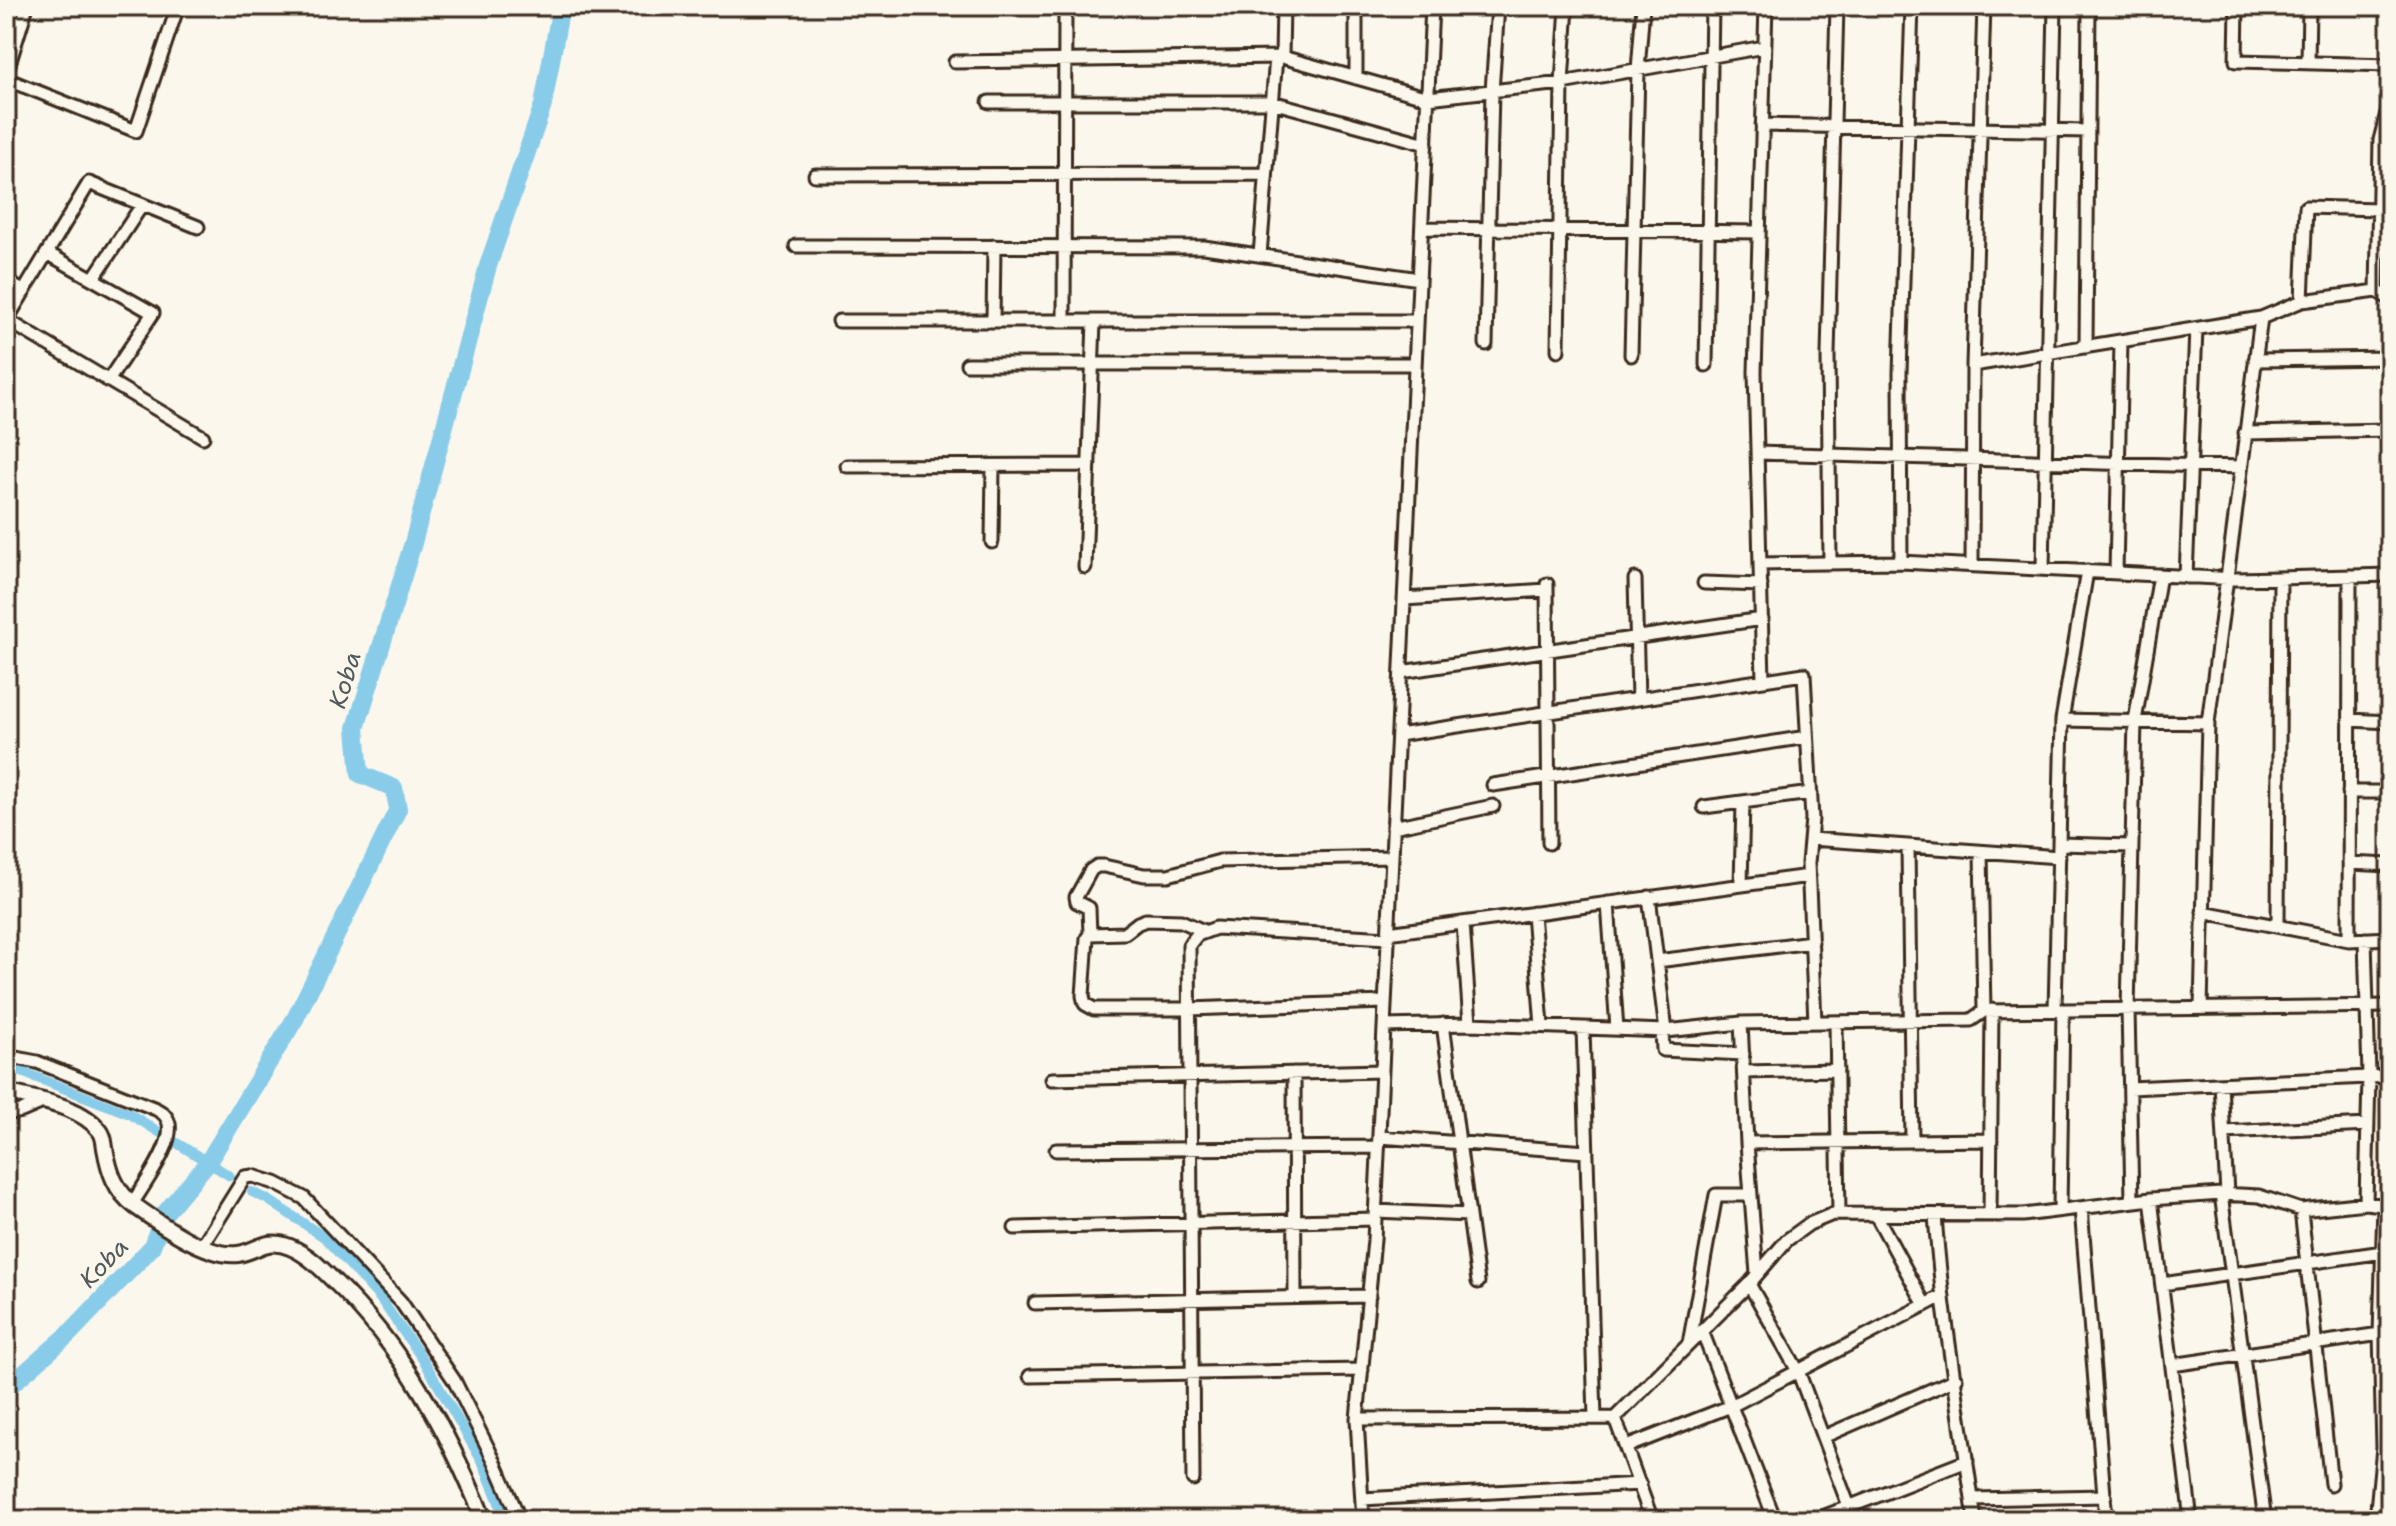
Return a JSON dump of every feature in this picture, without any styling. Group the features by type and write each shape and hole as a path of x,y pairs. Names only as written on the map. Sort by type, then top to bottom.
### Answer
{"main road":[{"path":"6,1092 67,1109 88,1120 103,1133 110,1173 119,1189 138,1207 195,1244 213,1252 239,1254 259,1245 278,1243 308,1256 353,1299 406,1366 438,1418 484,1520"}],"street":[{"path":"27,6 6,76 136,131 178,6"},
{"path":"1064,321 1065,6"},
{"path":"1260,255 1283,6"},
{"path":"1356,6 1356,78"},
{"path":"1363,1520 1357,1419 1375,1215 1432,6"},
{"path":"1486,344 1492,91 1498,6"},
{"path":"1558,350 1562,83 1567,6"},
{"path":"1631,355 1638,70 1643,6"},
{"path":"1706,365 1712,6"},
{"path":"1763,680 1755,372 1766,6"},
{"path":"1830,563 1828,355 1837,6"},
{"path":"1901,562 1900,373 1912,6"},
{"path":"1972,565 1973,365 1984,6"},
{"path":"2043,569 2055,6"},
{"path":"2086,347 2089,6"},
{"path":"2237,6 2236,61 2390,65"},
{"path":"2308,63 2309,6"},
{"path":"955,62 1279,57 1428,98 1562,83 1764,47"},
{"path":"2377,291 2380,140 2390,101"},
{"path":"989,102 1272,102 1426,144"},
{"path":"1762,125 2088,131"},
{"path":"815,175 1266,174"},
{"path":"198,227 89,183 6,321 203,437"},
{"path":"93,279 142,205"},
{"path":"2302,301 2306,207 2379,209"},
{"path":"1422,228 1759,232"},
{"path":"796,246 1204,247 1419,279"},
{"path":"993,321 994,246"},
{"path":"47,253 153,313 108,381"},
{"path":"6,281 24,292"},
{"path":"1973,365 2261,318 2302,301 2377,291 2390,299"},
{"path":"2201,1008 2208,723 2261,318"},
{"path":"839,321 1417,321"},
{"path":"1085,567 1094,321"},
{"path":"2186,577 2196,329"},
{"path":"2116,573 2121,341"},
{"path":"2255,360 2390,358"},
{"path":"967,364 1415,364"},
{"path":"2245,433 2390,430"},
{"path":"1758,453 2241,467"},
{"path":"847,466 1089,465"},
{"path":"992,542 993,466"},
{"path":"1760,564 1901,562 2226,579 2390,575"},
{"path":"2060,1210 2059,851 2062,720 2087,571"},
{"path":"2132,1201 2128,1009 2135,721 2160,575"},
{"path":"2349,940 2350,576"},
{"path":"2278,926 2280,578"},
{"path":"1635,579 1638,699"},
{"path":"1704,583 1761,585"},
{"path":"1404,599 1547,587 1549,843"},
{"path":"1401,672 1762,619"},
{"path":"1398,735 1804,674 1811,793 1809,876 1815,1022"},
{"path":"2062,720 2208,723"},
{"path":"2349,720 2390,722"},
{"path":"1493,785 1807,737"},
{"path":"2349,792 2390,792"},
{"path":"1704,807 1811,793"},
{"path":"1741,885 1743,802"},
{"path":"1393,827 1493,806"},
{"path":"1811,839 1981,852 2132,846"},
{"path":"1908,846 1912,1141"},
{"path":"1981,852 1988,1010 1990,1215"},
{"path":"1385,1002 1189,1009 1089,1008 1083,996 1087,938 1090,934 1089,908 1077,902 1076,897 1091,870 1097,866 1144,875 1168,875 1220,861 1392,857"},
{"path":"2349,863 2390,865"},
{"path":"1193,1479 1189,945 1197,935 1216,928 1388,936 1809,876"},
{"path":"1649,897 1664,1031 1663,1050 1743,1054"},
{"path":"1608,903 1617,1029"},
{"path":"2203,912 2349,940 2390,938"},
{"path":"1533,913 1542,1026"},
{"path":"1090,934 1125,933 1146,920 1181,921 1204,931"},
{"path":"1463,923 1470,1024"},
{"path":"2365,939 2369,1076 2366,1203"},
{"path":"1657,961 1812,942"},
{"path":"1384,1026 1470,1024 1664,1031 1741,1023 1971,1020 1988,1010 2390,1006"},
{"path":"1836,1022 1839,1214"},
{"path":"1741,1023 1757,1274"},
{"path":"1443,1024 1478,1282"},
{"path":"1583,1028 1595,1418"},
{"path":"6,1056 37,1062 156,1109 167,1117 171,1133 138,1207"},
{"path":"1744,1072 1837,1070"},
{"path":"1052,1079 1382,1071"},
{"path":"1294,1073 1295,1297"},
{"path":"2130,1088 2390,1076"},
{"path":"2221,1084 2224,1194 2232,1274 2265,1520"},
{"path":"6,1114 43,1102"},
{"path":"2224,1132 2368,1125"},
{"path":"1747,1143 1991,1140"},
{"path":"1056,1150 1294,1147 1378,1142 1459,1143 1587,1152"},
{"path":"195,1244 205,1241 245,1177 253,1176 275,1183 304,1198 401,1302 454,1380 520,1520"},
{"path":"1357,1419 1615,1418 1749,1284 1787,1240 1809,1224 1833,1214 2023,1215 2151,1199 2224,1194 2259,1196 2301,1210 2366,1203 2387,1206 2380,1334 2386,1401 2376,1520"},
{"path":"1689,1344 1716,1195 1751,1195"},
{"path":"2151,1199 2191,1520"},
{"path":"2081,1208 2106,1520"},
{"path":"2301,1210 2331,1484"},
{"path":"1015,1228 1295,1221 1375,1215 1469,1215"},
{"path":"1876,1215 1925,1305"},
{"path":"1935,1215 1942,1296 1975,1520"},
{"path":"2162,1284 2383,1252"},
{"path":"1749,1284 1798,1371 1854,1520"},
{"path":"1035,1303 1369,1296"},
{"path":"1626,1447 1731,1406 1942,1296"},
{"path":"1702,1331 1775,1520"},
{"path":"2172,1365 2380,1334"},
{"path":"1030,1376 1362,1370"},
{"path":"1823,1437 1956,1379"},
{"path":"1615,1418 1652,1520"},
{"path":"1815,1520 1967,1461"},
{"path":"1362,1499 1640,1484"},
{"path":"1972,1499 2105,1496"}],"waterway":[{"name":"Koba","path":"6,1386 69,1334 151,1248 165,1213 208,1162 295,1019 398,809 394,788 360,774 356,728 413,543 488,266 543,105 561,6"},
{"path":"6,1070 22,1072 130,1114 230,1176"},
{"path":"252,1192 324,1237 379,1297 424,1361 483,1463 506,1520"}]}
